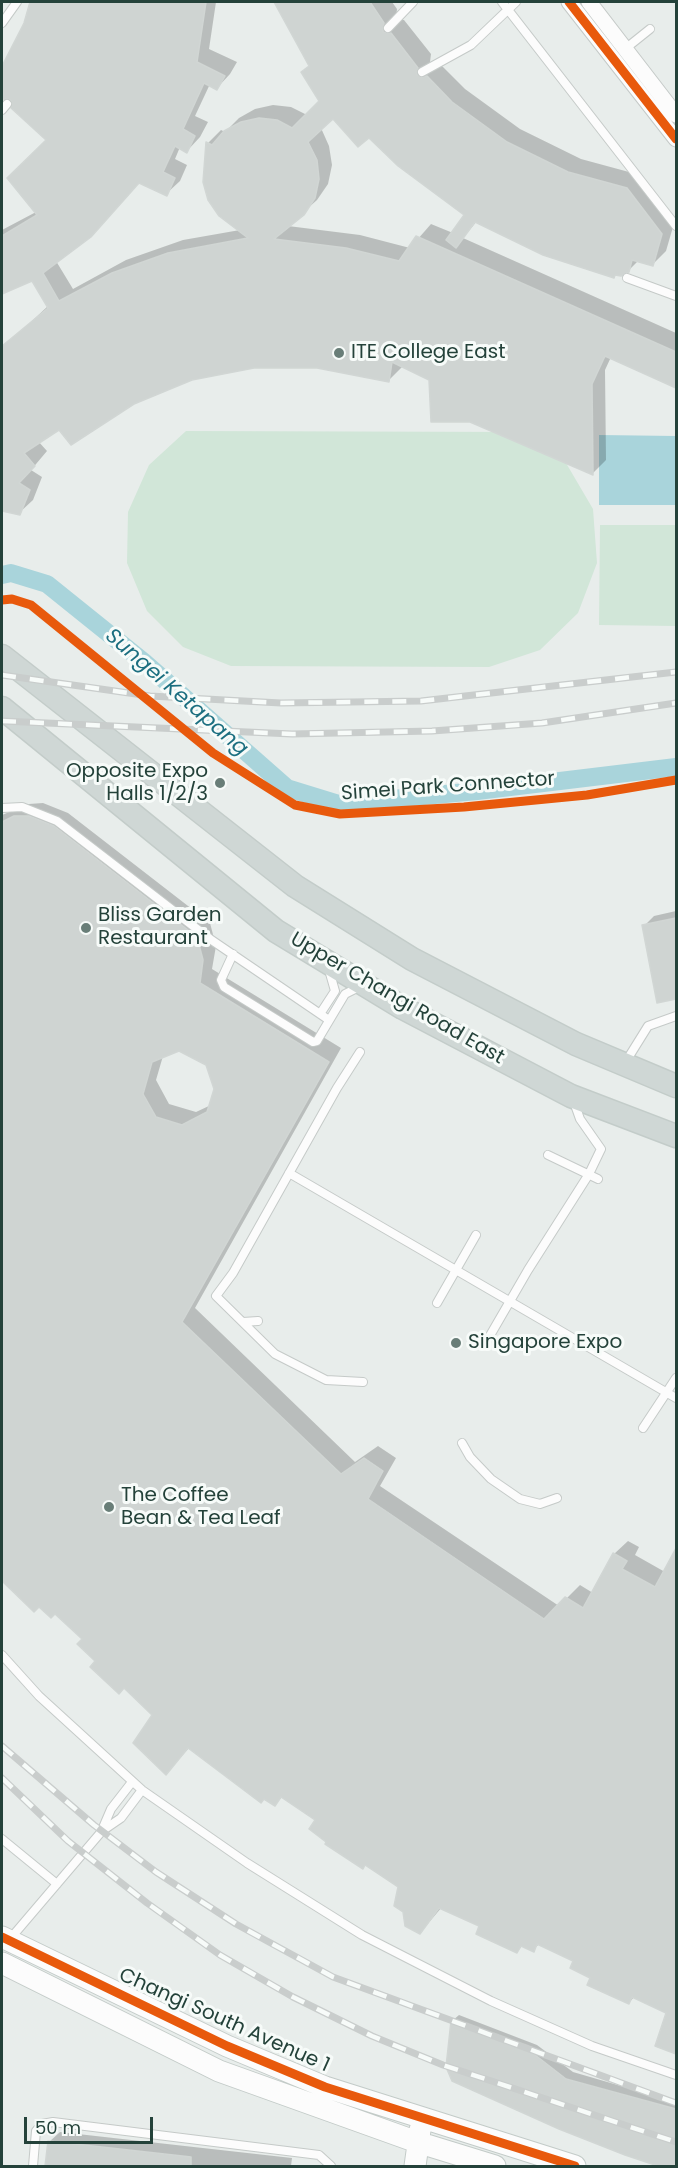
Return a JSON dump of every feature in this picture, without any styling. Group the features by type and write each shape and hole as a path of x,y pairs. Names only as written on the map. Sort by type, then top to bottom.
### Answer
{"main road":[{"path":"2,656 295,886 412,959 576,1044 676,1086"},
{"name":"Upper Changi Road East","path":"2,708 276,931 403,1008 571,1095 676,1136"}],"street":[{"path":"570,2 654,97 676,115"},
{"path":"589,2 625,49 676,139"},
{"name":"Changi South Avenue 1","path":"4,1943 227,2046 325,2087 575,2166"},
{"path":"2,1963 219,2071 417,2142 438,2158 495,2166"},
{"path":"415,2166 417,2142 424,2118"},
{"path":"438,2158 445,2126"}],"lane":[{"path":"2,23 17,2"},
{"path":"388,28 413,2"},
{"path":"422,72 471,45 505,5 516,2"},
{"path":"505,5 676,226"},
{"path":"625,49 650,29"},
{"path":"627,278 676,296"},
{"path":"2,808 22,807 57,821 233,954 329,1020"},
{"path":"233,954 221,980 224,987 313,1042 317,1041 345,994 365,985"},
{"path":"320,1014 335,991 325,960"},
{"path":"624,1064 648,1026 676,1016"},
{"path":"360,1052 337,1088 232,1273 216,1296 275,1354 326,1380 363,1382"},
{"path":"488,1339 528,1270 589,1174 601,1149 580,1119 571,1095"},
{"path":"548,1155 598,1179"},
{"path":"289,1173 676,1398"},
{"path":"437,1303 476,1235"},
{"path":"243,1322 258,1321"},
{"path":"643,1428 676,1378"},
{"path":"462,1443 470,1457 491,1479 520,1499 540,1504 556,1498"},
{"path":"2,1655 39,1696 141,1790 247,1863 362,1935 491,2001 592,2046 676,2075"},
{"path":"102,1832 111,1809 132,1782"},
{"path":"4,1943 102,1832 121,1818 141,1790"},
{"path":"2,1839 57,1884"},
{"path":"33,2166 36,2131 42,2124 52,2122 319,2155 331,2166"}],"green space":[{"path":"186,431 522,432 566,463 593,509 597,563 578,613 540,650 489,667 231,666 183,647 147,611 127,563 128,512 149,465"},
{"path":"600,525 676,525 676,626 599,625"}],"water":[{"path":"599,435 676,436 676,505 599,505"}],"building":[{"path":"30,2 206,2 197,62 225,76 217,90 204,83 183,129 195,136 187,153 175,146 163,172 175,178 167,196 139,183 91,237 43,273 59,301 112,273 168,253 248,238 219,216 208,200 203,182 206,142 212,145 224,131 241,122 259,118 277,120 292,128 319,101 301,72 309,66 274,2 370,2 384,23 383,32 391,33 418,68 417,75 427,76 452,102 507,142 568,172 627,188 662,234 653,266 632,260 629,272 621,276 615,275 614,278 543,255 475,222 456,248 446,240 464,215 398,166 369,138 358,147 333,119 308,142 317,160 319,179 315,198 304,215 274,239 346,248 399,261 416,236 676,352 676,388 605,356 592,384 593,475 470,422 431,422 429,380 392,362 389,382 317,368 254,368 192,380 134,404 71,445 59,430 24,453 35,466 19,483 30,490 20,515 2,511 2,346 48,308 32,281 2,294 2,236 37,215 7,178 46,140 11,108 11,100 2,99 2,66 24,23"},
{"path":"14,816 29,816 54,826 197,937 203,960 200,983 329,1062 182,1322 341,1474 364,1458 383,1471 368,1499 544,1619 565,1597 583,1608 613,1553 627,1561 622,1569 655,1587 676,1548 676,2054 655,2046 666,2013 632,1997 629,2004 587,1985 590,1978 570,1968 573,1961 537,1944 534,1952 521,1946 517,1953 476,1934 479,1926 439,1908 420,1934 405,1926 403,1912 394,1906 398,1887 365,1865 363,1869 325,1844 326,1842 309,1829 315,1820 281,1797 275,1806 264,1799 261,1803 188,1748 166,1775 133,1743 152,1715 124,1688 119,1694 90,1667 95,1661 77,1644 82,1639 55,1614 51,1618 39,1607 34,1612 2,1581 2,822","holes":["179,1051 206,1065 214,1089 207,1112 182,1125 156,1117 143,1094 152,1062"]},
{"path":"676,918 676,999 657,1003 642,925"},
{"path":"451,2021 530,2051 566,2079 676,2109 676,2166 658,2166 625,2155 559,2129 452,2081 446,2067"},
{"path":"48,2141 191,2157 191,2166 45,2166"}],"waterway":[{"name":"Sungei Ketapang","path":"2,575 11,573 47,584 144,662 287,788 339,804 477,791 676,767"}],"railway":[{"path":"2,675 150,696 281,703 421,701 676,672"},
{"path":"2,721 292,734 432,731 542,723 676,703"},
{"path":"2,1746 94,1825 156,1872 236,1924 333,1977 676,2103"},
{"path":"2,1778 68,1841 147,1903 220,1955 293,1997 372,2036 443,2065 676,2142"}],"cycle path":[{"path":"569,2 676,139"},
{"name":"Simei Park Connector","path":"2,600 12,599 31,605 213,753 295,805 340,814 464,807 587,795 676,780"},
{"path":"2,1937 227,2046 325,2087 575,2166"}],"place":[{"name":"ITE College East","path":"339,353"},
{"name":"Opposite Expo Halls 1/2/3","path":"220,783"},
{"name":"Bliss Garden Restaurant","path":"86,928"},
{"name":"Singapore Expo","path":"456,1343"},
{"name":"The Coffee Bean & Tea Leaf","path":"109,1507"}]}
